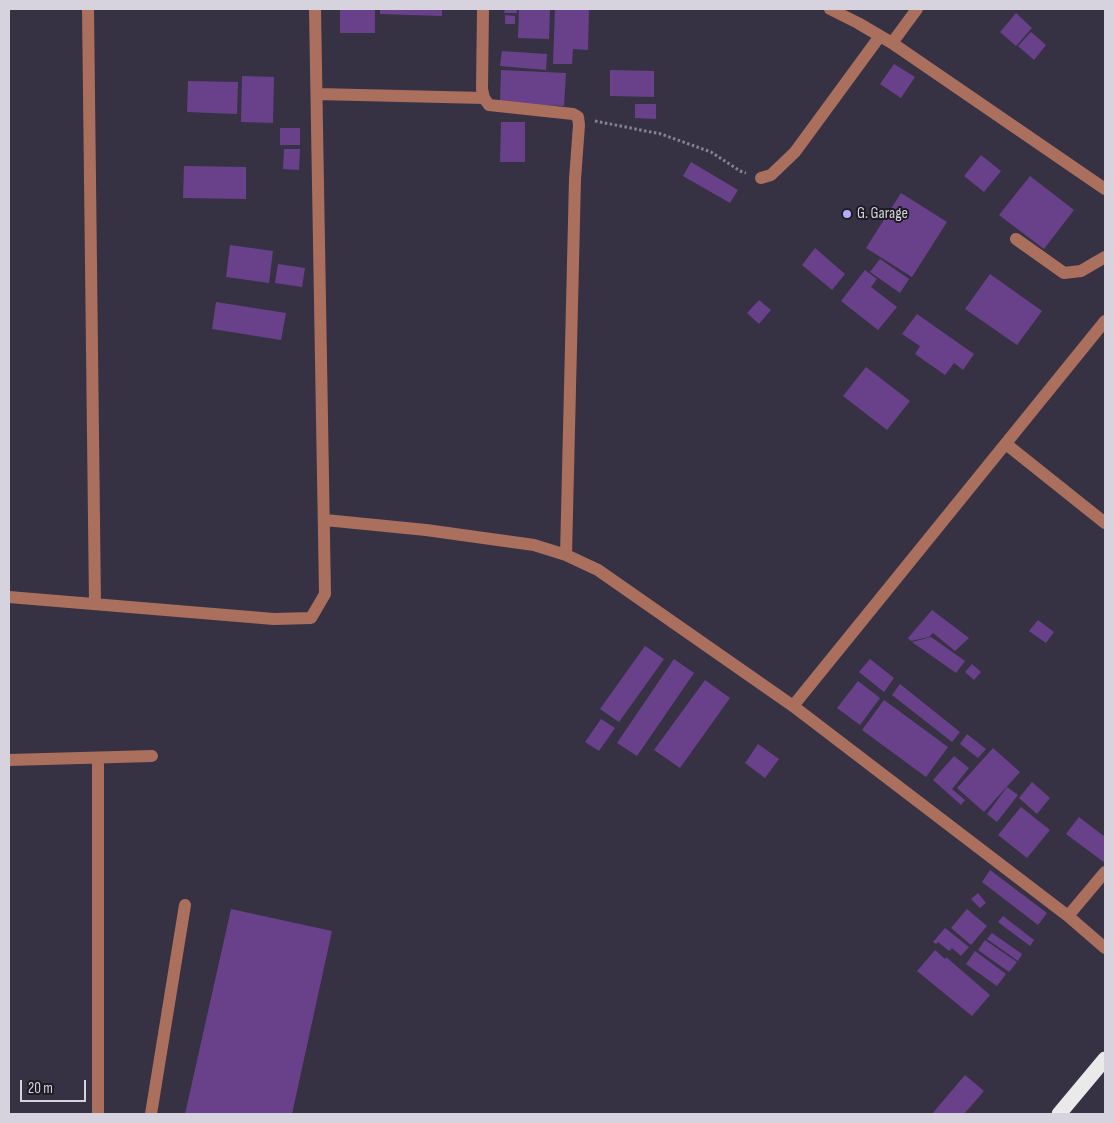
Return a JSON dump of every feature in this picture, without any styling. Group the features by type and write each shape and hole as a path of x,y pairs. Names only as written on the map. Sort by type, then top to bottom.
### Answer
{"highway":[{"path":"1059,1114 1105,1059"}],"street":[{"path":"88,9 95,604"},
{"path":"9,597 274,619 311,618 325,594 315,9"},
{"path":"482,9 482,89 484,98 489,105 572,114 578,117 566,555"},
{"path":"830,9 892,43 1105,189"},
{"path":"858,23 859,9"},
{"path":"892,43 918,9"},
{"path":"761,178 771,175 795,152 880,36"},
{"path":"317,94 484,98"},
{"path":"1016,239 1064,273 1081,272 1105,258"},
{"path":"793,706 1105,322"},
{"path":"1006,444 1105,523"},
{"path":"325,520 426,530 534,545 566,555 598,570 793,706 1068,916 1105,948"},
{"path":"9,760 152,756"},
{"path":"98,758 98,1114"},
{"path":"1068,916 1105,872"},
{"path":"151,1114 152,1097 185,905"}],"path":[{"path":"578,117 661,134 711,152 740,171 761,178"}],"building":[{"path":"340,9 375,9 375,33 340,33"},
{"path":"380,9 442,9 442,16 380,14"},
{"path":"505,9 517,9 517,13 504,13"},
{"path":"519,9 550,9 549,39 518,38"},
{"path":"555,9 589,9 588,50 573,49 572,64 553,64"},
{"path":"1016,13 1032,28 1016,46 1000,32"},
{"path":"505,15 515,16 515,24 505,24"},
{"path":"1031,32 1046,45 1034,60 1018,46"},
{"path":"502,51 547,54 546,70 500,66"},
{"path":"894,64 915,77 901,98 880,84"},
{"path":"501,70 566,73 564,106 500,103"},
{"path":"610,70 654,71 654,97 610,96"},
{"path":"242,76 274,77 273,123 241,122"},
{"path":"188,81 238,82 237,114 187,112"},
{"path":"635,104 656,104 656,119 635,118"},
{"path":"501,122 525,122 525,162 500,162"},
{"path":"280,128 300,128 300,145 280,145"},
{"path":"284,149 300,149 299,170 283,169"},
{"path":"981,155 1001,171 984,192 964,176"},
{"path":"691,162 738,190 730,203 683,176"},
{"path":"184,166 246,167 246,199 183,198"},
{"path":"1030,176 1074,210 1044,249 999,215"},
{"path":"901,193 947,222 912,277 866,248"},
{"path":"230,245 273,251 269,283 226,277"},
{"path":"815,248 845,274 832,290 802,265"},
{"path":"880,259 909,279 900,293 870,272"},
{"path":"278,264 305,268 302,287 275,283"},
{"path":"865,270 877,279 871,287 897,307 878,330 841,301"},
{"path":"990,274 1042,311 1017,345 965,309"},
{"path":"759,300 771,310 759,324 747,313"},
{"path":"216,302 286,313 281,340 212,329"},
{"path":"917,314 974,354 963,370 954,363 945,375 915,354 920,346 902,334"},
{"path":"866,367 910,401 887,430 843,396"},
{"path":"932,610 969,638 955,651 933,633 929,637 911,641 908,638"},
{"path":"1038,620 1054,632 1046,643 1029,631"},
{"path":"931,637 965,661 956,673 912,642"},
{"path":"645,646 664,659 619,722 600,709"},
{"path":"674,659 694,673 637,756 617,743"},
{"path":"870,659 894,678 884,692 859,672"},
{"path":"972,664 981,672 974,680 965,672"},
{"path":"705,680 730,698 680,768 654,750"},
{"path":"858,681 880,698 860,725 837,708"},
{"path":"900,684 960,732 952,742 892,695"},
{"path":"884,700 948,747 926,777 862,730"},
{"path":"601,719 615,728 599,751 585,742"},
{"path":"967,734 986,749 978,758 960,744"},
{"path":"758,744 779,759 765,778 745,763"},
{"path":"993,748 1020,772 984,812 957,788"},
{"path":"954,756 969,768 952,789 965,800 961,805 933,780"},
{"path":"1032,782 1050,798 1037,814 1019,798"},
{"path":"1007,787 1018,795 997,822 987,814"},
{"path":"1021,807 1050,830 1027,858 998,835"},
{"path":"1079,817 1105,837 1105,863 1066,834"},
{"path":"990,870 1047,913 1038,925 982,882"},
{"path":"978,893 986,903 980,908 971,899"},
{"path":"231,909 332,931 292,1114 185,1114"},
{"path":"967,909 987,926 971,945 951,928"},
{"path":"1003,916 1034,940 1030,946 998,922"},
{"path":"945,928 969,947 961,956 952,948 949,951 938,942 936,944 933,942"},
{"path":"992,933 1022,954 1018,961 987,939"},
{"path":"985,940 1017,962 1009,972 978,950"},
{"path":"935,950 945,959 946,957 990,995 972,1016 917,971"},
{"path":"975,951 1006,974 997,986 966,964"},
{"path":"965,1075 984,1091 964,1114 932,1114"}],"place":[{"name":"G. Garage","path":"847,214"}]}
